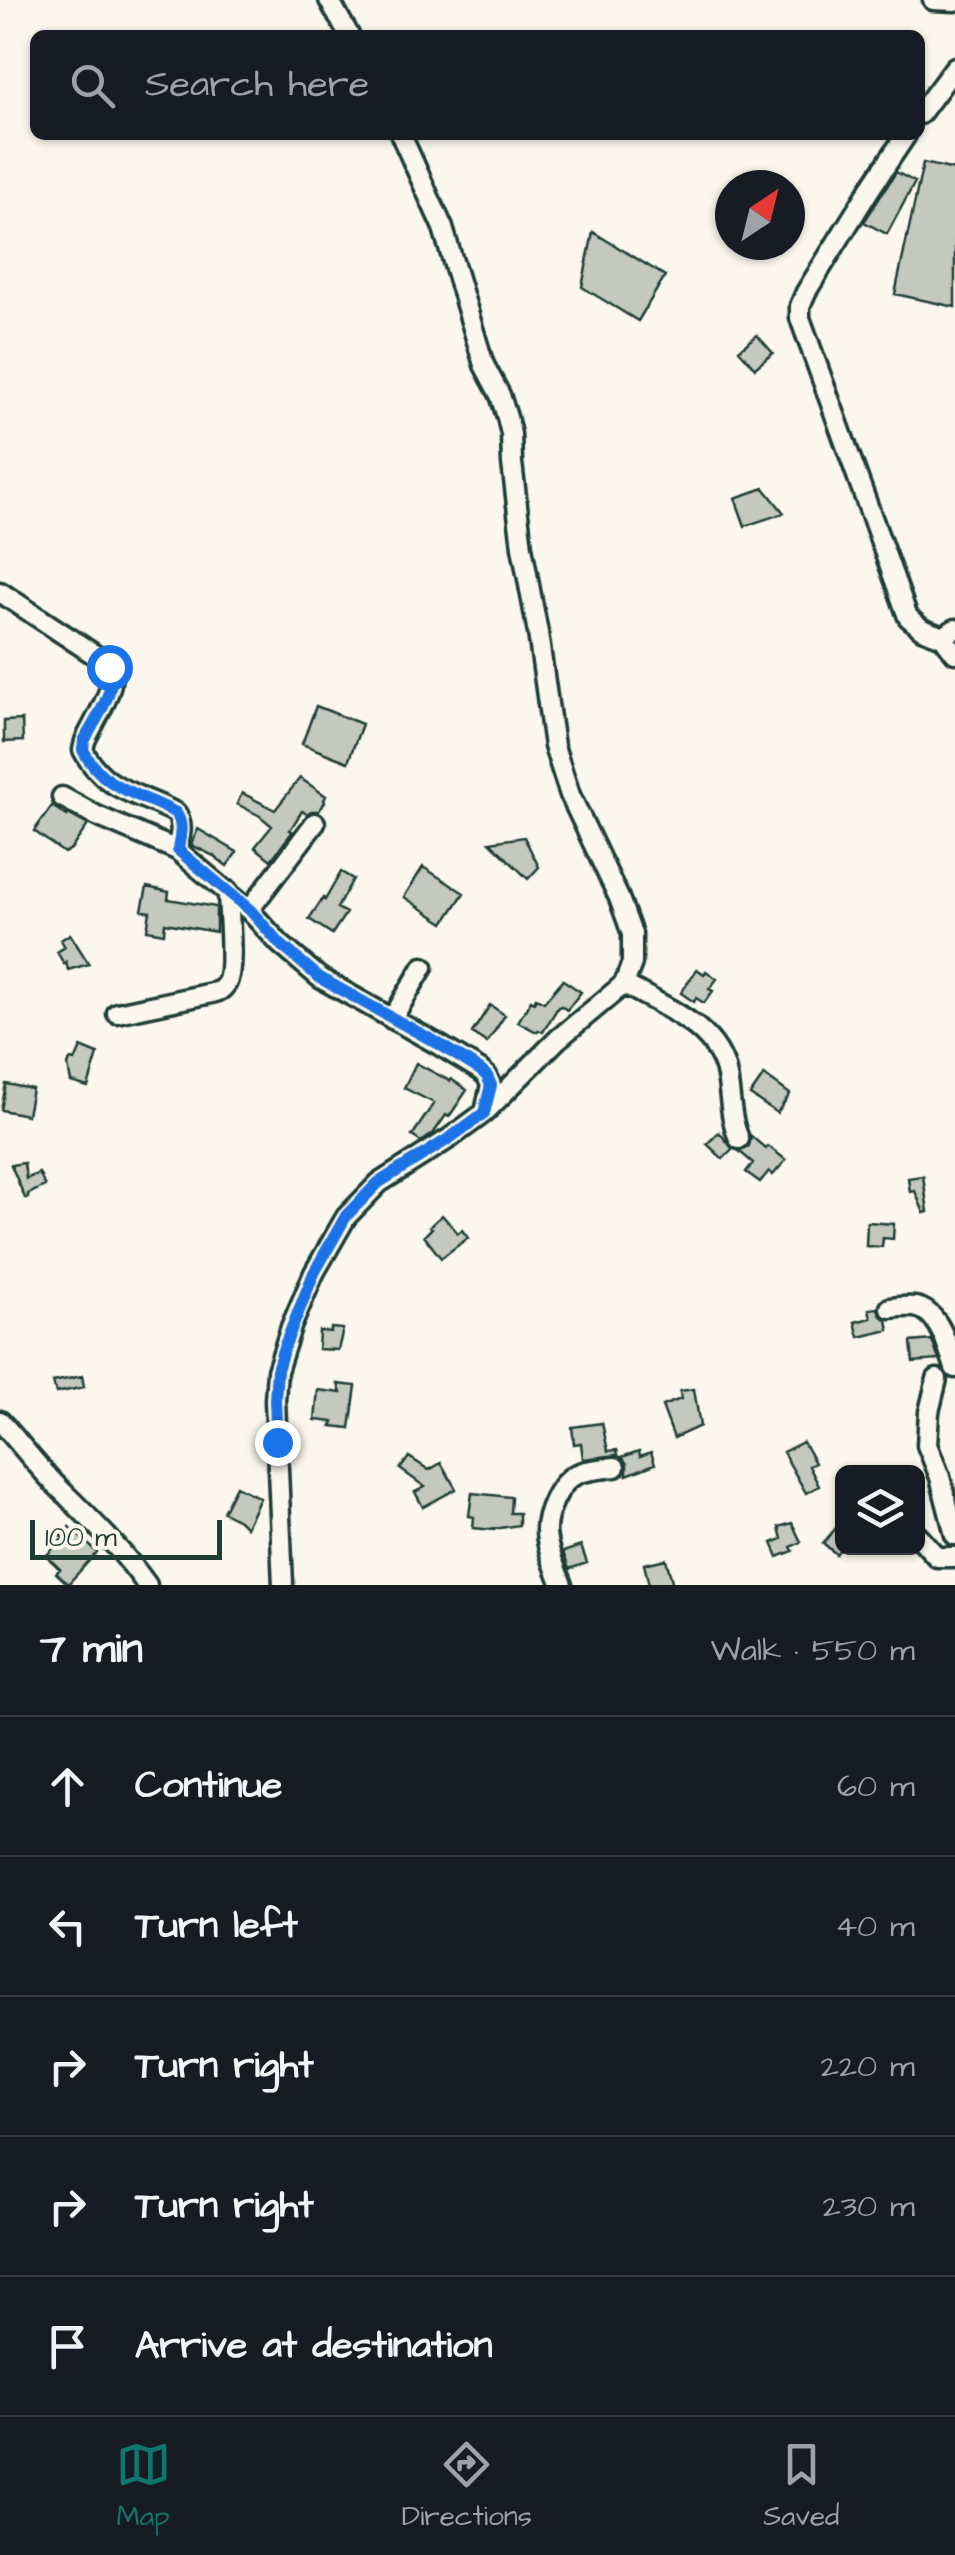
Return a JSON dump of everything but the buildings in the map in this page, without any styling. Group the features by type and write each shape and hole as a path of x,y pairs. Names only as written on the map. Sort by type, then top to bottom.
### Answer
{"street":[{"path":"329,0 345,30"},
{"path":"933,0 955,1"},
{"path":"925,107 955,68"},
{"path":"283,1585 277,1370 290,1327 314,1273 346,1216 378,1183 484,1113 558,1039 624,984 632,963 632,934 570,795 554,746 522,547 507,416 484,366 443,228 404,140"},
{"path":"903,140 806,292 800,318 908,616 922,629 949,633 955,652"},
{"path":"0,592 109,667 110,688 83,750 100,774 116,787 176,813 181,832 178,850"},
{"path":"62,797 178,850 250,910 280,944 320,978 439,1044 487,1076 491,1085 484,1113"},
{"path":"250,910 316,823"},
{"path":"117,1013 212,994 226,985 230,969 228,891"},
{"path":"392,1019 423,967"},
{"path":"624,984 707,1035 727,1076 733,1126 739,1139"},
{"path":"890,1308 920,1307 929,1313 955,1368"},
{"path":"937,1379 929,1412 928,1445 955,1535"},
{"path":"0,1420 148,1585"},
{"path":"562,1585 546,1530 558,1491 576,1474 615,1467"},
{"path":"925,1544 936,1557 955,1557"}],"route":[{"path":"109,667 110,688 83,750 100,774 116,787 176,813 181,832 178,850 250,910 299,962 480,1070 491,1085 484,1113 378,1183 346,1216 290,1327 277,1370 277,1442"}]}
